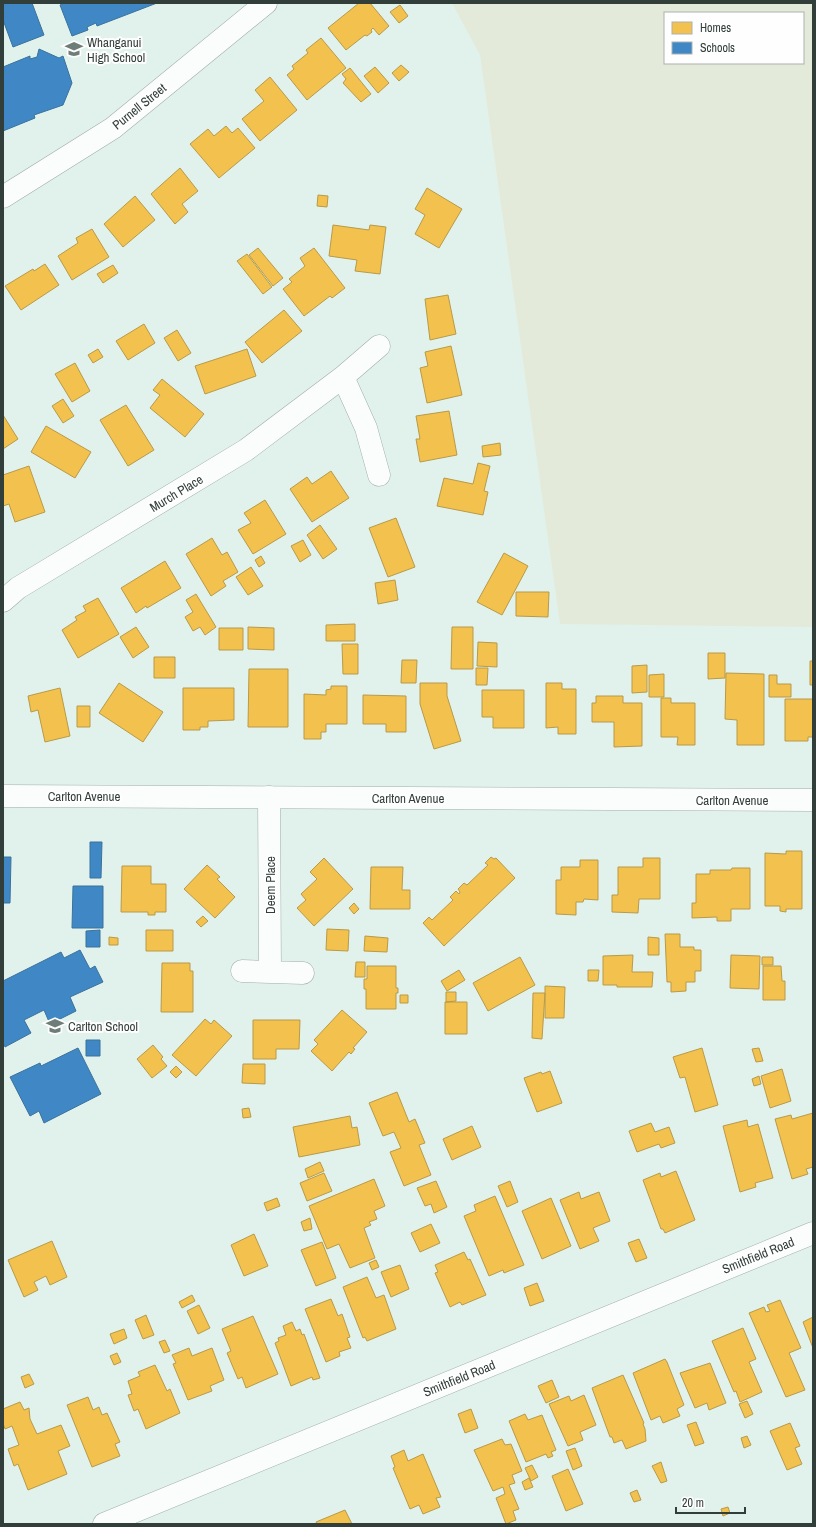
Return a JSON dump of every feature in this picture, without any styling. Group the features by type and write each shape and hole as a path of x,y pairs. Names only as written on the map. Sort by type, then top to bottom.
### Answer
{"main road":[{"name":"Purnell Street","path":"3,197 113,128 266,3"},
{"name":"Murch Place","path":"3,601 18,588 246,450 343,377 379,346"},
{"path":"343,377 366,428 379,475"},
{"name":"Carlton Avenue","path":"3,796 813,800"},
{"name":"Deem Place","path":"269,797 270,972"},
{"path":"242,971 303,973"},
{"name":"Smithfield Road","path":"104,1524 813,1233"}],"green space":[{"path":"452,3 813,3 813,627 560,624 480,55"}],"building: Homes":[{"path":"359,3 370,3 389,26 379,35 373,28 371,30 372,32 367,36 365,35 346,50 328,28"},
{"path":"400,5 408,16 399,23 390,12"},
{"path":"321,38 346,68 307,100 287,75 294,69 292,66 308,53 306,50"},
{"path":"401,65 409,72 399,81 392,73"},
{"path":"375,67 389,83 378,93 364,76"},
{"path":"350,68 371,94 361,102 343,83 346,79 342,74"},
{"path":"270,77 297,110 260,141 242,119 264,101 255,90"},
{"path":"226,126 232,133 238,128 255,148 219,178 190,144 208,129 214,136"},
{"path":"180,168 198,191 182,204 188,212 175,224 151,194"},
{"path":"427,188 462,209 439,248 415,234 425,215 415,209"},
{"path":"318,195 328,196 327,207 317,206"},
{"path":"135,196 155,220 123,247 104,224"},
{"path":"333,225 369,230 370,225 386,227 380,274 355,271 357,260 329,256"},
{"path":"92,229 109,257 72,280 58,256 78,243 76,238"},
{"path":"258,248 283,278 273,286 249,255"},
{"path":"314,248 345,288 332,298 330,296 304,316 283,289 292,282 289,279 305,266 300,258"},
{"path":"247,254 272,287 263,294 237,261"},
{"path":"45,264 59,285 21,310 5,286 33,269 34,271"},
{"path":"113,265 118,273 103,283 97,274"},
{"path":"448,295 456,334 430,340 425,299"},
{"path":"284,310 302,331 262,363 245,342"},
{"path":"144,324 155,343 128,360 116,341"},
{"path":"177,330 191,353 178,361 164,338"},
{"path":"451,346 462,395 427,403 420,368 428,366 425,352"},
{"path":"98,349 103,357 93,363 88,355"},
{"path":"247,349 256,376 205,394 195,366"},
{"path":"75,363 90,391 72,402 55,374"},
{"path":"162,379 204,414 185,437 150,408 160,395 153,390"},
{"path":"63,399 74,416 63,423 52,406"},
{"path":"126,405 154,450 128,466 100,420"},
{"path":"449,411 457,455 420,462 416,439 420,439 416,416"},
{"path":"3,415 18,439 3,449"},
{"path":"46,426 91,452 75,478 31,452"},
{"path":"500,443 501,455 483,457 482,446"},
{"path":"478,463 490,466 484,491 488,492 483,515 437,506 444,478 473,484"},
{"path":"29,466 45,512 15,522 9,504 3,506 3,475"},
{"path":"331,471 349,498 312,522 290,489 307,477 312,484"},
{"path":"265,500 286,534 253,554 238,530 251,523 244,513"},
{"path":"396,518 415,567 388,577 369,528"},
{"path":"320,525 337,549 323,559 307,535"},
{"path":"212,538 222,555 227,552 238,572 223,581 226,586 211,596 186,554"},
{"path":"303,540 311,555 300,562 291,546"},
{"path":"504,553 528,566 502,615 477,602"},
{"path":"261,556 265,563 259,567 255,560"},
{"path":"165,561 181,588 147,608 146,606 136,613 121,588"},
{"path":"251,567 263,586 248,595 236,577"},
{"path":"395,580 398,600 378,604 375,583"},
{"path":"516,592 549,592 548,617 516,616"},
{"path":"196,594 216,627 205,635 200,627 193,631 185,617 193,612 186,600"},
{"path":"98,598 119,634 78,658 62,630 77,620 75,617 86,611 83,606"},
{"path":"355,624 355,641 326,641 326,625"},
{"path":"136,627 149,647 133,658 120,637"},
{"path":"248,627 274,628 274,650 248,649"},
{"path":"452,627 473,627 473,669 451,669"},
{"path":"219,628 243,628 243,650 219,650"},
{"path":"478,642 497,643 497,667 477,666"},
{"path":"342,644 358,644 358,674 343,674"},
{"path":"708,653 725,653 725,678 708,679"},
{"path":"154,657 175,657 175,678 154,678"},
{"path":"402,660 417,660 416,683 401,683"},
{"path":"810,661 813,661 813,685 810,685"},
{"path":"647,665 647,692 632,693 632,666"},
{"path":"476,668 488,668 487,685 476,685"},
{"path":"249,669 288,669 288,727 248,727"},
{"path":"726,673 764,674 764,745 737,745 737,720 725,719"},
{"path":"664,674 664,697 649,697 649,675"},
{"path":"769,675 777,675 777,684 791,684 791,697 769,697"},
{"path":"119,683 163,712 143,742 99,713"},
{"path":"420,683 447,683 447,696 461,741 434,749 420,704"},
{"path":"546,683 562,683 562,689 576,689 576,734 558,734 558,727 546,728"},
{"path":"331,686 347,686 347,724 326,724 326,732 321,732 321,739 304,739 304,694 326,695 326,690 331,689"},
{"path":"60,688 70,736 45,742 38,710 31,712 28,696"},
{"path":"183,688 234,688 234,720 208,721 208,727 200,727 200,730 183,730"},
{"path":"482,690 524,690 524,728 493,728 493,717 482,717"},
{"path":"363,695 406,696 406,732 386,732 386,724 363,724"},
{"path":"596,696 623,696 623,703 642,703 642,746 614,747 614,722 592,722 592,703 596,703"},
{"path":"661,698 671,698 671,703 695,703 695,745 677,745 678,737 661,737"},
{"path":"785,699 813,699 813,737 808,737 808,741 785,741"},
{"path":"77,706 90,706 90,727 77,727"},
{"path":"786,851 802,851 802,909 786,909 786,912 780,911 780,906 765,906 765,853 786,854"},
{"path":"491,857 494,859 496,858 515,878 444,946 423,923 429,917 432,920 453,900 450,897 456,891 459,894 460,892 458,889 464,883 467,885 488,865 485,863"},
{"path":"324,858 353,889 314,926 297,908 306,900 301,894 317,879 310,872"},
{"path":"643,858 660,858 660,899 639,899 638,913 612,912 612,895 618,895 618,867 643,867"},
{"path":"580,860 598,860 598,900 584,899 583,902 576,902 576,915 556,914 556,880 561,880 561,867 580,867"},
{"path":"207,865 220,877 217,879 235,897 215,918 184,889"},
{"path":"122,866 151,866 151,884 166,884 166,912 155,912 155,915 148,915 148,912 121,912"},
{"path":"371,867 403,867 402,890 410,890 410,909 370,909"},
{"path":"732,868 750,868 750,909 731,909 731,921 717,921 717,917 692,918 692,903 696,903 696,874 710,874 710,870 731,870"},
{"path":"354,903 359,909 354,914 349,908"},
{"path":"203,916 208,921 201,927 196,922"},
{"path":"327,929 349,930 348,951 326,950"},
{"path":"146,930 173,930 173,951 146,951"},
{"path":"665,934 680,934 680,947 694,947 694,950 701,950 701,971 695,971 695,982 686,982 686,991 671,992 671,982 667,982"},
{"path":"365,936 388,938 387,952 364,951"},
{"path":"109,937 118,938 118,945 109,945"},
{"path":"648,937 659,938 659,955 648,955"},
{"path":"633,955 632,972 653,972 652,987 617,987 617,985 603,985 603,956"},
{"path":"731,955 760,956 759,989 730,988"},
{"path":"520,957 535,985 488,1011 473,983"},
{"path":"762,957 773,957 773,965 762,965"},
{"path":"356,962 365,962 365,977 355,977"},
{"path":"162,963 190,963 190,971 193,971 193,1012 161,1012"},
{"path":"367,966 396,966 396,988 398,988 398,993 396,993 396,1009 366,1009 366,989 364,989 364,979 367,979"},
{"path":"763,966 781,966 782,981 785,981 785,1000 763,1000"},
{"path":"459,970 465,980 447,991 441,981"},
{"path":"588,970 599,970 598,981 588,981"},
{"path":"545,986 565,987 564,1018 545,1018"},
{"path":"446,992 456,992 456,1001 446,1002"},
{"path":"533,993 545,993 542,1039 532,1038"},
{"path":"400,995 408,995 408,1003 400,1003"},
{"path":"445,1002 467,1002 467,1034 445,1034"},
{"path":"342,1010 367,1032 353,1048 355,1049 351,1054 349,1052 332,1071 311,1051 318,1044 314,1040"},
{"path":"205,1019 211,1024 214,1020 232,1036 196,1076 172,1055"},
{"path":"253,1020 300,1020 299,1049 276,1049 276,1059 253,1059"},
{"path":"153,1045 163,1057 161,1059 167,1066 152,1078 137,1059"},
{"path":"702,1048 718,1105 695,1112 685,1077 680,1078 673,1057"},
{"path":"759,1048 763,1061 756,1062 752,1049"},
{"path":"243,1064 265,1064 265,1084 242,1083"},
{"path":"176,1066 182,1072 176,1078 170,1072"},
{"path":"782,1069 791,1101 770,1108 761,1076"},
{"path":"550,1071 562,1103 537,1112 524,1078 541,1072 542,1074"},
{"path":"759,1076 761,1084 754,1086 752,1079"},
{"path":"397,1092 409,1122 415,1119 425,1143 419,1145 431,1175 404,1186 390,1152 401,1148 394,1132 383,1136 369,1103"},
{"path":"249,1108 251,1117 243,1118 242,1109"},
{"path":"813,1113 813,1167 806,1169 808,1174 792,1179 775,1119 791,1115 792,1119"},
{"path":"350,1116 352,1128 357,1127 360,1145 299,1157 293,1127"},
{"path":"747,1120 748,1127 758,1124 773,1178 755,1183 756,1187 740,1192 723,1126"},
{"path":"651,1123 655,1132 669,1127 675,1143 661,1148 659,1144 637,1152 629,1131"},
{"path":"472,1126 481,1147 452,1160 443,1139"},
{"path":"320,1162 324,1171 308,1178 305,1169"},
{"path":"676,1171 695,1220 665,1233 663,1229 661,1229 643,1180 660,1173 661,1177"},
{"path":"324,1173 332,1191 307,1201 300,1183"},
{"path":"374,1179 385,1206 374,1211 377,1219 369,1222 371,1225 364,1228 375,1258 350,1268 339,1244 327,1249 309,1206"},
{"path":"436,1181 447,1207 434,1213 431,1204 425,1206 417,1188"},
{"path":"510,1181 518,1202 507,1207 498,1186"},
{"path":"579,1192 581,1199 599,1192 610,1221 593,1228 599,1241 580,1249 560,1200"},
{"path":"495,1196 524,1265 504,1273 503,1270 489,1276 464,1216 476,1211 474,1205"},
{"path":"277,1198 280,1206 267,1211 264,1203"},
{"path":"551,1198 571,1246 542,1259 522,1211"},
{"path":"310,1218 312,1229 304,1231 301,1222"},
{"path":"431,1224 440,1243 420,1252 411,1233"},
{"path":"254,1234 268,1266 244,1276 231,1245"},
{"path":"639,1239 647,1258 636,1262 628,1243"},
{"path":"52,1241 67,1277 50,1285 46,1276 34,1282 38,1290 24,1297 8,1260"},
{"path":"322,1242 336,1278 316,1286 301,1250"},
{"path":"464,1252 468,1260 470,1259 486,1295 462,1305 460,1302 450,1307 435,1273 438,1272 435,1265"},
{"path":"376,1260 379,1267 372,1270 369,1263"},
{"path":"400,1265 409,1289 391,1297 381,1272"},
{"path":"367,1277 376,1298 384,1295 396,1329 367,1341 365,1337 363,1338 343,1287"},
{"path":"537,1283 544,1301 530,1306 524,1288"},
{"path":"192,1295 195,1301 182,1308 179,1302"},
{"path":"331,1299 338,1316 342,1314 350,1337 347,1338 351,1348 339,1352 340,1356 326,1362 305,1309"},
{"path":"780,1300 801,1348 789,1353 805,1390 786,1397 749,1313 764,1307 766,1312 770,1311 767,1305"},
{"path":"199,1305 210,1328 198,1334 187,1311"},
{"path":"146,1315 154,1335 143,1339 135,1320"},
{"path":"253,1316 278,1374 246,1388 242,1377 238,1379 227,1353 231,1351 222,1329"},
{"path":"813,1317 813,1348 803,1322"},
{"path":"292,1322 296,1331 300,1329 302,1335 304,1334 320,1378 313,1380 312,1377 291,1386 275,1343 279,1341 278,1338 286,1335 283,1326"},
{"path":"743,1328 756,1359 749,1362 762,1392 740,1402 736,1391 734,1392 712,1341"},
{"path":"124,1329 127,1338 114,1344 110,1334"},
{"path":"165,1340 170,1351 164,1353 159,1342"},
{"path":"189,1348 192,1356 212,1348 224,1380 210,1386 212,1391 188,1400 173,1364 176,1363 172,1355"},
{"path":"117,1353 121,1362 114,1365 110,1356"},
{"path":"665,1359 684,1405 677,1409 680,1416 663,1423 660,1416 651,1420 633,1373"},
{"path":"710,1363 726,1403 709,1410 707,1403 695,1408 680,1373"},
{"path":"155,1365 167,1391 170,1389 180,1413 146,1429 138,1409 134,1411 128,1395 132,1394 128,1381 140,1376 138,1372"},
{"path":"29,1374 34,1384 25,1388 21,1377"},
{"path":"623,1375 644,1423 646,1441 626,1449 622,1440 614,1443 612,1437 610,1437 592,1388"},
{"path":"552,1380 559,1397 546,1403 538,1386"},
{"path":"584,1395 596,1425 580,1432 583,1440 568,1446 549,1404 569,1396 571,1401"},
{"path":"88,1397 93,1410 99,1407 102,1415 107,1413 120,1442 115,1444 120,1456 92,1467 67,1405"},
{"path":"747,1401 753,1414 745,1418 739,1404"},
{"path":"20,1402 24,1410 29,1408 30,1419 37,1434 61,1425 70,1446 58,1451 67,1474 28,1490 18,1464 14,1466 8,1449 19,1445 12,1426 5,1429 3,1423 3,1409"},
{"path":"471,1409 478,1428 465,1433 458,1414"},
{"path":"525,1414 528,1420 542,1415 556,1450 551,1452 553,1456 548,1458 546,1454 526,1462 509,1421"},
{"path":"696,1422 704,1443 695,1446 687,1425"},
{"path":"790,1423 800,1446 795,1448 802,1464 787,1470 770,1431"},
{"path":"747,1436 751,1445 744,1448 741,1438"},
{"path":"502,1439 505,1445 511,1444 522,1471 512,1475 515,1483 509,1485 519,1509 513,1511 516,1520 506,1524 496,1498 505,1494 503,1487 493,1491 474,1450"},
{"path":"575,1448 582,1466 573,1470 566,1451"},
{"path":"404,1450 408,1461 423,1454 441,1497 436,1498 440,1507 423,1514 419,1505 410,1509 393,1468 395,1467 391,1456"},
{"path":"661,1462 667,1481 661,1483 652,1466"},
{"path":"532,1465 538,1477 531,1481 525,1468"},
{"path":"568,1469 583,1504 566,1511 552,1476"},
{"path":"529,1478 533,1487 525,1490 522,1482"},
{"path":"637,1490 641,1500 634,1502 630,1493"},
{"path":"728,1507 730,1513 723,1516 721,1509"},
{"path":"345,1510 352,1524 317,1524 316,1522"}],"building: Schools":[{"path":"3,3 32,3 44,35 13,47 3,20"},
{"path":"64,3 157,3 97,26 96,23 87,27 88,30 72,36 60,5"},
{"path":"39,49 59,58 63,56 72,83 63,105 34,115 35,118 3,131 3,67 30,56 30,59 37,57"},
{"path":"90,842 102,842 101,878 90,878"},
{"path":"3,857 11,857 10,903 3,903"},
{"path":"73,886 103,886 103,928 72,928"},
{"path":"100,930 100,947 86,947 86,931"},
{"path":"80,950 90,969 95,966 103,982 70,997 76,1011 50,1024 44,1010 24,1020 31,1033 5,1047 3,1043 3,981 61,952 64,958"},
{"path":"86,1040 100,1040 100,1056 86,1056"},
{"path":"78,1048 101,1094 44,1123 39,1111 30,1116 10,1077 40,1063 41,1066"}],"place":[{"name":"Whanganui High School","path":"74,49"},
{"name":"Carlton School","path":"55,1026"}]}
